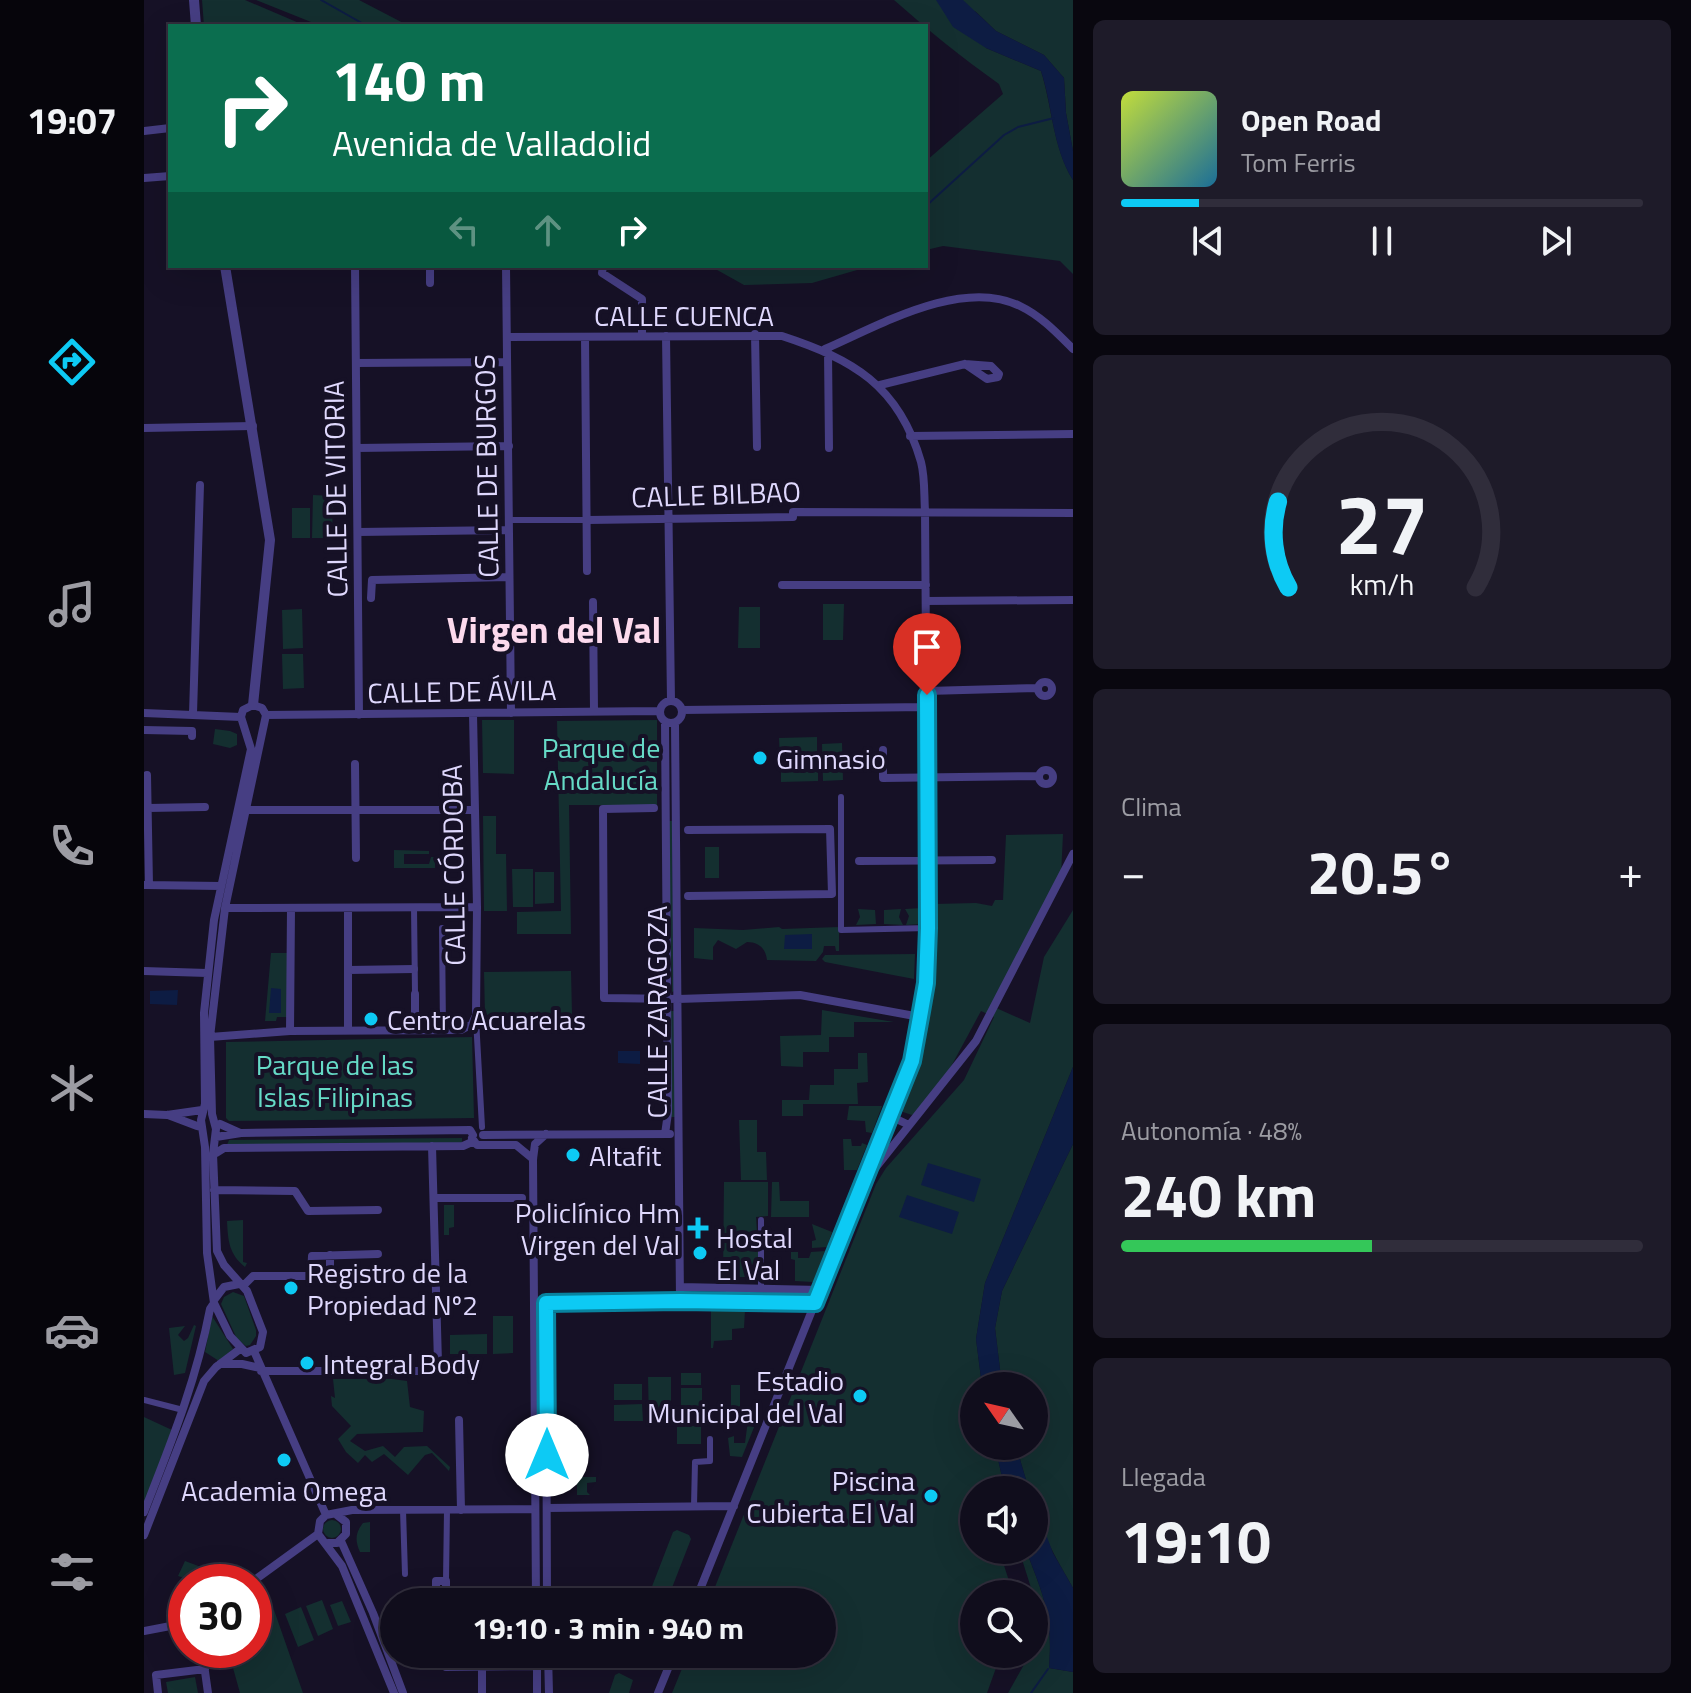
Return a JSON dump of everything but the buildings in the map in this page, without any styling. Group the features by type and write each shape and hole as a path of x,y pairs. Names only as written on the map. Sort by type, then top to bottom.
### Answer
{"street":[{"path":"194,0 196,24"},
{"path":"144,131 168,128"},
{"path":"144,178 168,176"},
{"path":"225,268 270,540 253,705"},
{"name":"CALLE DE VITORIA","path":"355,268 360,714"},
{"path":"430,268 430,283"},
{"name":"CALLE DE BURGOS","path":"506,268 511,713"},
{"path":"603,268 602,273 642,299 642,336"},
{"path":"829,448 827,351 921,307 981,296 1018,305 1049,324 1073,349"},
{"path":"755,334 757,447"},
{"path":"666,336 671,701"},
{"name":"CALLE CUENCA","path":"507,337 782,336 827,351 880,385 910,436 921,463 925,511 926,983 912,1061 862,1187"},
{"path":"585,337 587,571"},
{"path":"356,363 507,362"},
{"path":"880,385 965,364"},
{"path":"144,428 253,426"},
{"path":"910,436 1073,434"},
{"path":"357,448 509,446"},
{"path":"193,714 200,485"},
{"name":"CALLE BILBAO","path":"509,525 588,520 793,517 793,512 1073,513"},
{"path":"358,532 509,525"},
{"path":"371,598 372,580 509,577"},
{"path":"782,585 926,585"},
{"path":"926,601 1073,600"},
{"path":"593,602 594,711"},
{"path":"927,691 1038,688"},
{"path":"671,701 682,710 680,718 670,722 659,711 664,703 671,701"},
{"path":"253,705 262,708 266,715 225,908 210,1037 218,1132 214,1190 217,1251 219,1258 241,1285 263,1332 263,1340 254,1351 246,1353 230,1336 214,1302 207,1253 205,1153 200,1118 207,973 221,886 251,749 241,717 246,708 253,705"},
{"path":"682,710 926,707"},
{"name":"CALLE DE ÁVILA","path":"266,715 659,711"},
{"path":"144,713 241,717"},
{"name":"CALLE CÓRDOBA","path":"473,714 476,1015"},
{"name":"CALLE ZARAGOZA","path":"665,1134 668,1113 670,722"},
{"name":"CALLE ZARAGOZA","path":"670,722 678,999 680,1301"},
{"path":"246,728 257,730 264,725"},
{"path":"144,730 192,731 192,736"},
{"path":"883,750 883,778 1039,776"},
{"path":"355,764 356,858"},
{"path":"147,775 146,885 221,886"},
{"path":"841,797 841,930 928,928"},
{"path":"148,808 205,807"},
{"path":"654,808 603,809 604,998 800,995 920,1017"},
{"path":"246,810 475,810"},
{"path":"688,830 830,829 832,894 688,896"},
{"path":"701,1588 862,1187 976,1041 1073,854"},
{"path":"859,861 992,860"},
{"path":"414,907 415,1030"},
{"path":"225,908 477,907"},
{"path":"290,1031 291,908"},
{"path":"348,908 348,1029"},
{"path":"442,928 443,1030"},
{"path":"348,970 414,969"},
{"path":"144,971 207,973"},
{"path":"210,1037 348,1029 461,1030 472,1024 476,1015"},
{"path":"476,1015 478,1136"},
{"path":"182,1115 203,1096"},
{"path":"214,1099 212,1114 218,1132"},
{"path":"144,1114 200,1118 212,1114"},
{"path":"182,1115 200,1118 218,1132 237,1133 470,1130 478,1136 516,1145 533,1159"},
{"path":"890,1116 909,1125"},
{"path":"215,1153 221,1142 237,1133"},
{"path":"536,1588 533,1159 535,1144 546,1134"},
{"path":"215,1153 224,1148 463,1146 478,1136 678,1134"},
{"path":"201,1358 218,1366 242,1364 261,1369 435,1369 438,1363 432,1146"},
{"path":"214,1190 295,1191 308,1211 378,1210"},
{"path":"434,1198 521,1198"},
{"path":"761,1220 761,1289"},
{"path":"311,1276 312,1256 378,1254"},
{"path":"144,1512 201,1358 210,1309 224,1287 241,1285 253,1276 330,1276 330,1255"},
{"path":"680,1287 820,1290"},
{"path":"701,1288 701,1301"},
{"path":"533,1303 815,1303"},
{"path":"546,1303 547,1588"},
{"path":"144,1534 204,1381 240,1349"},
{"path":"254,1351 326,1515"},
{"path":"144,1400 184,1410"},
{"path":"459,1420 461,1510"},
{"path":"694,1506 695,1462 710,1461 710,1439"},
{"path":"535,1509 540,1515 547,1508 734,1506"},
{"path":"326,1515 352,1510 535,1509"},
{"path":"403,1510 405,1574"},
{"path":"446,1588 447,1510"},
{"path":"347,1526 365,1511"},
{"path":"326,1515 318,1525 318,1534 328,1543 342,1566 394,1693"},
{"path":"328,1543 341,1541 346,1534 344,1519 337,1515"},
{"path":"272,1567 318,1534"},
{"path":"341,1541 373,1613 403,1693"},
{"path":"436,1588 436,1581 446,1581"},
{"path":"144,1631 168,1626"},
{"path":"482,1668 482,1693"},
{"path":"537,1668 537,1693"},
{"path":"548,1668 549,1693"},
{"path":"658,1693 668,1668"},
{"path":"158,1693 156,1675 205,1669 208,1693"}],"green space":[{"path":"202,0 245,0 301,24 204,24"},
{"path":"256,0 359,0 405,24 316,24"},
{"path":"894,0 1073,0 1073,151 1064,78 1044,55 996,31 975,11 986,48 1041,71 1057,141 1073,180 1073,274 1060,261 943,246 928,250 928,159 1003,94 999,84 928,29 928,24 922,24"},
{"path":"714,268 864,268 812,283 744,285"},
{"path":"313,495 333,496 332,538 312,538"},
{"path":"292,508 310,508 310,538 292,538"},
{"path":"823,604 844,604 843,640 823,640"},
{"path":"739,607 760,607 760,648 738,648"},
{"path":"302,609 303,648 283,649 282,610"},
{"path":"282,654 303,654 304,688 283,689"},
{"path":"482,720 514,720 514,774 483,773"},
{"name":"Parque de Andalucía","path":"657,720 657,805 569,805 571,934 517,934 517,912 561,911 557,721"},
{"path":"215,729 237,734 237,745 230,748 213,744"},
{"path":"817,737 817,759 780,759 779,738"},
{"path":"842,743 843,780 823,781 822,744"},
{"path":"781,761 818,761 818,781 781,782"},
{"path":"483,816 496,816 496,854 506,854 507,911 484,911"},
{"path":"668,821 672,821 672,992"},
{"path":"1063,834 1061,876 994,1007 1030,1023 1044,957 1073,910 1073,1067 985,1283 976,1339 980,1372 960,1372 960,1460 998,1460 1002,1476 960,1476 960,1564 1004,1564 1009,1580 960,1580 960,1668 996,1668 987,1693 672,1693 682,1668 836,1668 836,1588 715,1588 876,1184 886,1168 964,1080 994,1017 981,1011 947,1074 917,1112 912,1115 903,1112 908,1078 929,1008 934,904 976,903 992,906 995,900 1003,900 1006,835"},
{"path":"705,847 719,847 719,878 705,878"},
{"path":"394,850 429,851 429,854 404,854 404,864 429,864 431,857 435,857 435,868 394,868"},
{"path":"512,869 533,869 533,907 513,907"},
{"path":"535,872 554,872 554,903 535,904"},
{"path":"922,908 922,924 906,925 909,916 905,909"},
{"path":"858,909 875,910 876,924 856,925 860,917"},
{"path":"901,909 899,917 903,925 884,924 884,910"},
{"path":"839,927 839,951 835,946 824,946 816,961 767,960 763,949 755,943 747,942 736,949 718,940 713,947 713,960 694,958 694,928 743,930"},
{"path":"271,953 287,953 287,1017 265,1021"},
{"path":"915,954 914,979 822,959 825,955"},
{"path":"571,971 572,1014 485,1015 484,972"},
{"path":"822,1010 894,1022 854,1022 854,1037 829,1037 829,1052 803,1052 803,1067 781,1066 780,1036 821,1035"},
{"path":"670,1011 675,1011 676,1117 671,1117"},
{"name":"Parque de las Islas Filipinas","path":"472,1037 474,1118 229,1121 226,1118 226,1042"},
{"path":"858,1053 867,1053 868,1082 857,1083 858,1104 803,1104 803,1116 782,1116 782,1100 809,1100 810,1085 834,1085 834,1069 858,1069"},
{"path":"849,1106 882,1106 872,1133 866,1132 865,1121 847,1120"},
{"path":"739,1120 757,1120 757,1152 766,1152 767,1180 741,1180"},
{"path":"462,1138 462,1143 227,1145 229,1140"},
{"path":"843,1139 851,1139 852,1146 867,1145 857,1170 844,1170"},
{"path":"1073,1144 1073,1588 1048,1540 1048,1476 1025,1476 1020,1460 1048,1460 1048,1372 1000,1372 995,1328 1002,1291"},
{"path":"724,1182 768,1182 768,1216 756,1217 760,1277 723,1277"},
{"path":"772,1182 779,1182 780,1201 809,1201 809,1217 771,1217"},
{"path":"444,1205 454,1205 454,1227 449,1228 449,1235 444,1235"},
{"path":"243,1220 245,1267 230,1247 227,1221"},
{"path":"812,1224 832,1232 827,1247 812,1248 812,1241 816,1240"},
{"path":"825,1251 813,1282 795,1281 795,1260 791,1259 791,1252 798,1252 798,1258 809,1258 811,1252"},
{"path":"233,1292 244,1296 256,1330 250,1345 246,1346 237,1339 221,1304 224,1297"},
{"path":"745,1310 744,1328 732,1329 732,1340 714,1341 711,1348 711,1311"},
{"path":"212,1316 233,1349 219,1361 205,1352"},
{"path":"493,1316 513,1316 513,1353 493,1354"},
{"path":"194,1325 185,1373 174,1375 169,1328 185,1326 178,1335 184,1341"},
{"path":"487,1334 487,1354 450,1354 450,1335"},
{"path":"681,1373 701,1373 701,1385 681,1385"},
{"path":"648,1377 671,1377 671,1421 649,1421"},
{"path":"333,1379 407,1381 410,1407 424,1411 423,1432 357,1434 350,1441 365,1451 383,1446 395,1457 404,1447 427,1446 450,1467 449,1471 432,1453 425,1455 408,1475 384,1454 372,1462 365,1455 358,1463 338,1439 351,1426 332,1406 331,1396 335,1398"},
{"path":"614,1384 642,1384 642,1400 614,1400"},
{"path":"731,1385 740,1385 740,1417 731,1417"},
{"path":"681,1388 702,1388 702,1409 681,1409"},
{"path":"642,1404 643,1421 614,1421 614,1405"},
{"path":"677,1412 701,1412 701,1444 677,1444"},
{"path":"144,1417 172,1430 144,1504"},
{"path":"748,1420 757,1420 742,1457 730,1456 728,1438 734,1436 734,1443 745,1443"},
{"path":"577,1477 596,1477 596,1482 587,1483 590,1495 577,1495"},
{"path":"328,1520 336,1520 341,1529 339,1536 328,1538 323,1533 323,1525"},
{"path":"370,1522 370,1552 360,1552 357,1534 363,1523"},
{"path":"677,1530 691,1539 672,1588 651,1588 673,1532"},
{"path":"1023,1564 1031,1564 1038,1580 1029,1580"},
{"path":"322,1600 333,1629 318,1636 306,1606"},
{"path":"342,1601 351,1622 338,1626 330,1605"},
{"path":"301,1607 314,1640 298,1647 285,1614"},
{"path":"272,1611 303,1693 240,1693 233,1668 272,1668"},
{"path":"1048,1620 1049,1668 1073,1672 1073,1693 1008,1693 1022,1668 1048,1668"},
{"path":"619,1673 633,1680 629,1693 609,1693 615,1675"},
{"path":"195,1677 198,1693 168,1693 166,1682"}],"water":[{"path":"936,0 963,0 996,31 1044,55 1064,78 1073,151 1073,180 1057,141 1041,71 986,48 953,27"},
{"path":"812,934 812,949 784,949 785,935"},
{"path":"271,988 281,989 281,1013 269,1013"},
{"path":"178,990 177,1005 150,1004 150,991"},
{"path":"618,1051 640,1051 640,1064 618,1063"},
{"path":"1073,1067 1073,1144 1002,1291 995,1328 1000,1372 980,1372 976,1339 985,1283"},
{"path":"928,1163 981,1179 974,1202 921,1185"},
{"path":"907,1195 959,1212 952,1234 899,1217"},
{"path":"998,1460 1020,1460 1025,1476 1002,1476"},
{"path":"1048,1540 1073,1588 1073,1672 1049,1668 1048,1580 1038,1580 1031,1564 1048,1564"}],"waterway":[{"path":"321,0 363,24"},
{"path":"928,204 1004,135 1018,127 1054,118"},
{"path":"1031,1693 1048,1669"}],"place":[{"name":"Gimnasio","path":"760,758"},
{"name":"Centro Acuarelas","path":"371,1019"},
{"name":"Altafit","path":"573,1155"},
{"name":"Policlínico Hm Virgen del Val","path":"698,1228"},
{"name":"Hostal El Val","path":"700,1253"},
{"name":"Registro de la Propiedad Nº2","path":"291,1288"},
{"name":"Integral Body","path":"307,1363"},
{"name":"Estadio Municipal del Val","path":"860,1396"},
{"name":"Academia Omega","path":"284,1460"},
{"name":"Piscina Cubierta El Val","path":"931,1496"}],"district":[{"name":"Virgen del Val","path":"554,629"}],"route":[{"path":"547,1455 546,1303 815,1303 912,1061 926,983 927,695"}]}
